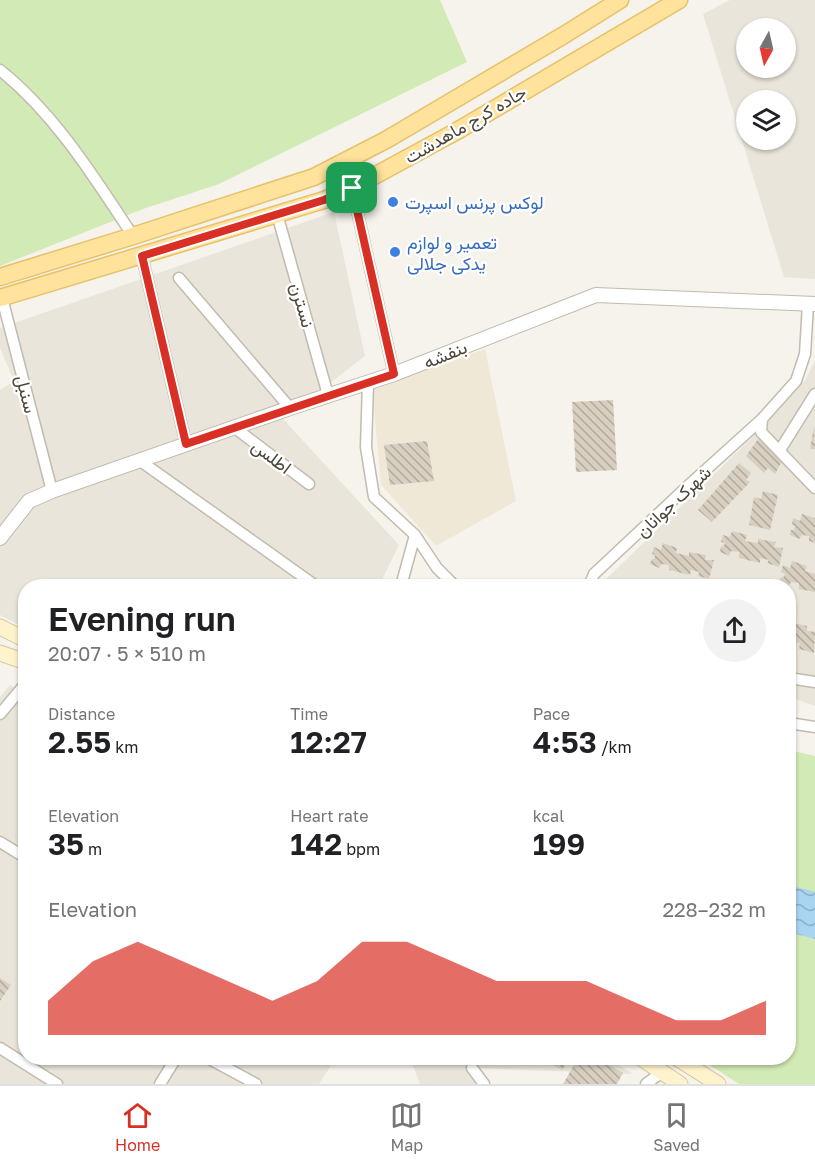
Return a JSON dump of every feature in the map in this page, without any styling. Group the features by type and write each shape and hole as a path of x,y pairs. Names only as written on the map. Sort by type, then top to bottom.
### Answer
{"main road":[{"name":"جاده کرج ماهدشت","path":"0,277 314,177 386,140 620,0"},
{"name":"جاده کرج ماهدشت","path":"1,298 324,200 352,188 470,123 679,0"},
{"path":"514,65 508,77 509,84 514,88 529,88"},
{"path":"456,99 471,101 476,105 476,112 470,123"},
{"path":"0,627 18,636"},
{"path":"0,653 18,659"},
{"path":"652,1065 680,1084"},
{"path":"688,1065 718,1084"}],"street":[{"path":"0,70 21,87 45,114 89,170 133,236"},
{"path":"352,188 394,374"},
{"name":"نسترن","path":"277,214 328,395"},
{"path":"142,256 186,444"},
{"path":"179,278 290,408"},
{"name":"بنفشه","path":"0,538 29,501 52,491 394,374 596,295 811,304"},
{"name":"سنبل","path":"1,298 52,491"},
{"name":"شهرک جوانان","path":"592,579 594,574 689,484 762,419 796,381 805,354 811,304"},
{"path":"368,383 366,447 374,497 415,536 437,568 448,579"},
{"path":"780,450 815,394"},
{"path":"762,419 761,432 815,488"},
{"name":"اطلس","path":"235,428 309,484"},
{"path":"140,460 306,579"},
{"path":"803,476 815,477"},
{"path":"403,579 415,536"},
{"path":"796,679 815,682"},
{"path":"0,714 18,693"},
{"path":"796,724 815,728"},
{"path":"0,842 18,853"},
{"path":"0,1048 18,1059"},
{"path":"27,1065 57,1084"},
{"path":"160,1084 172,1065"},
{"path":"221,1065 256,1084"},
{"path":"472,1068 484,1084"},
{"path":"646,1084 662,1072"}],"shaded area":[{"path":"730,0 815,0 815,279 784,277 745,150 796,150 796,90 736,90 736,121 703,14"},
{"path":"334,212 365,356 283,419 399,545 382,579 18,579 18,624 0,615 0,390 14,381 0,348 0,328"},
{"path":"485,349 516,501 436,546 381,485 372,388"},
{"path":"815,360 815,706 796,699 796,579 606,579 771,419 806,379"},
{"path":"10,685 18,689 18,1065 331,1065 319,1084 0,1084 0,697"},
{"path":"413,1065 619,1065 633,1074 473,1068 484,1084 420,1084"}],"green space":[{"path":"0,0 440,0 467,62 219,184 143,209 0,266"},
{"path":"796,752 815,756 815,1084 739,1084 710,1065 796,1065"}],"water":[{"path":"796,887 815,892 815,939 796,934"}],"building":[{"path":"613,400 617,470 576,472 572,402"},
{"path":"814,426 815,449 810,449"},
{"path":"758,439 782,461 775,474 768,468 764,473 746,456"},
{"path":"427,441 434,481 390,485 384,445"},
{"path":"739,463 751,473 746,480 750,482 712,522 698,510"},
{"path":"763,491 778,495 770,530 749,525 754,497 761,499"},
{"path":"802,514 815,518 815,543 809,541 809,536 802,535 799,539 790,535 795,526 792,525 793,518 800,521"},
{"path":"732,531 747,535 745,541 758,543 758,539 776,542 774,547 783,548 779,567 767,563 769,560 760,558 760,563 739,558 739,552 731,551 729,556 720,552 721,546 723,547 725,543 721,542 723,535 730,537"},
{"path":"663,543 677,548 676,553 689,556 689,552 706,555 705,560 714,560 709,579 698,576 699,572 691,570 690,575 669,570 669,565 662,564 659,568 650,564 655,555 652,554 654,547 661,550"},
{"path":"792,561 807,566 805,571 815,574 815,592 799,589 796,579 780,579 785,574 781,572 783,565 790,568"},
{"path":"796,624 807,626 807,631 815,632 814,653 799,649 800,643 796,642"},
{"path":"0,978 11,985 0,1001"},
{"path":"553,1065 565,1065 562,1070"},
{"path":"574,1065 609,1065 623,1073 617,1084 563,1084"}],"place":[{"name":"لوکس پرنس اسپرت","path":"393,202"},
{"name":"تعمیر و لوازم یدکی جلالی","path":"395,252"}],"route":[{"path":"352,188 394,374 186,444 142,256 324,200 352,188"}]}
